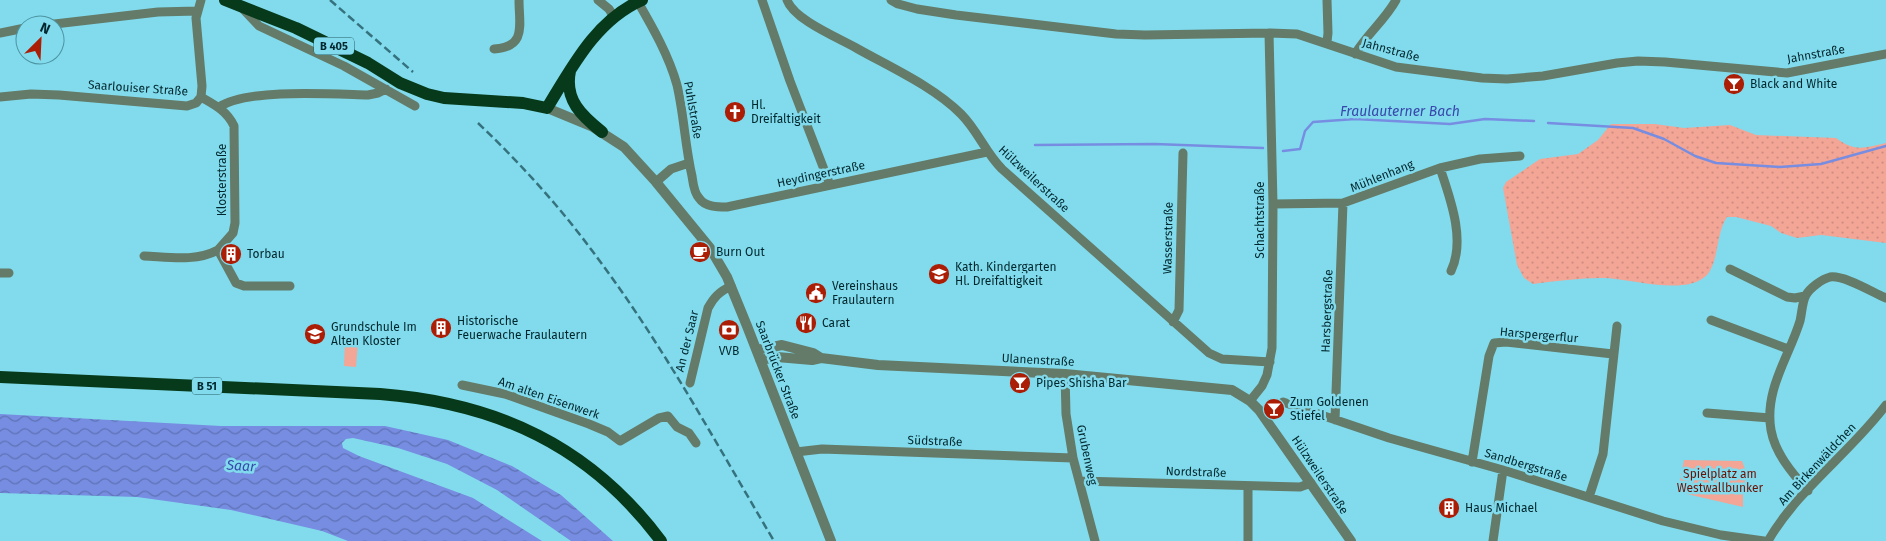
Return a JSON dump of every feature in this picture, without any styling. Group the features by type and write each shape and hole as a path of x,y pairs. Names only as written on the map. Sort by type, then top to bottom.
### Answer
{"main road":[{"name":"B 405","path":"226,0 296,28 334,46 406,86 427,94 444,98 524,103 547,108"},
{"path":"547,108 570,70 593,38 614,17 640,1"},
{"path":"570,70 568,80 570,97 575,108 602,132"},
{"name":"B 51","path":"0,377 361,393 414,397 464,406 526,429 573,456 609,483 648,524 661,541"}],"street":[{"path":"201,0 197,11 202,86 201,97"},
{"path":"494,49 509,47 516,41 519,33 519,0"},
{"path":"598,0 614,17"},
{"path":"762,0 790,81 830,185"},
{"name":"Hülzweilerstraße","path":"787,0 793,11 800,17 948,102 972,126 987,152 1002,169 1173,322 1215,357 1270,362"},
{"name":"Jahnstraße","path":"892,0 898,4 917,9 956,15 1116,34 1298,34 1396,67 1454,76 1507,79 1543,76 1638,61 1787,72 1886,54"},
{"path":"1326,42 1328,33 1327,0"},
{"path":"1355,54 1366,37 1387,16 1396,0"},
{"name":"Puhlstraße","path":"640,1 673,72 688,163"},
{"path":"241,6 258,26 344,66 415,106"},
{"path":"65,23 158,12 197,11"},
{"path":"0,33 15,30"},
{"name":"Schachtstraße","path":"1250,401 1262,386 1270,362 1273,204 1269,33"},
{"path":"219,106 237,99 278,94 368,95 386,89"},
{"name":"Saarlouiser Straße","path":"0,97 40,94 187,106 196,103 201,97 219,106"},
{"name":"Klosterstraße","path":"218,250 233,233 235,223 234,126 230,118 219,106"},
{"name":"Saarbrücker Straße","path":"547,108 570,116 602,132 634,156 710,248 731,286 830,541"},
{"name":"Heydingerstraße","path":"688,163 698,198 713,207 727,207 987,152"},
{"name":"Wasserstraße","path":"1173,322 1179,310 1183,153"},
{"name":"Mühlenhang","path":"1273,204 1343,204 1440,168 1480,159 1520,156"},
{"path":"656,182 672,169 688,163"},
{"path":"1440,168 1456,227 1455,256 1451,271"},
{"name":"Harsbergstraße","path":"1335,420 1343,204"},
{"path":"144,256 197,258 218,250 236,283 244,286 290,286"},
{"path":"1730,270 1787,297 1805,296 1822,281 1830,277 1840,278 1886,298"},
{"name":"An der Saar","path":"690,383 708,308 719,292 731,286"},
{"path":"1805,296 1800,322 1774,389 1770,418 1771,431 1779,450 1792,473 1808,491"},
{"path":"1711,320 1788,349"},
{"path":"1589,497 1603,454 1617,326"},
{"name":"Harspergerflur","path":"1472,462 1489,356 1494,343 1506,342 1614,354"},
{"name":"Ulanenstraße","path":"757,350 782,345 813,353 821,358"},
{"name":"Ulanenstraße","path":"760,360 777,357 812,360 821,358 878,365 1065,374 1232,390 1250,401"},
{"name":"Grubenweg","path":"1065,374 1066,414 1073,458 1095,541"},
{"name":"Am alten Eisenwerk","path":"462,385 505,394 583,421 608,432 620,441 660,418 668,416 677,428 689,433 696,443"},
{"name":"Hülzweilerstraße","path":"1250,401 1270,423 1351,541"},
{"name":"Sandbergstraße","path":"1284,402 1397,440 1503,470 1693,530 1766,541"},
{"name":"Am Birkenwäldchen","path":"1766,541 1782,519 1864,432 1886,405"},
{"path":"1706,413 1770,418"},
{"name":"Südstraße","path":"796,452 822,449 1073,458"},
{"path":"1493,541 1503,470"},
{"name":"Nordstraße","path":"1080,481 1300,487 1311,484"},
{"path":"1248,486 1248,541"}],"green space":[{"path":"1611,124 1655,124 1684,128 1730,125 1756,135 1836,138 1860,148 1886,143 1886,243 1821,235 1797,238 1781,233 1771,226 1736,217 1727,217 1723,224 1711,269 1707,275 1697,281 1685,285 1672,286 1602,278 1533,284 1524,278 1517,265 1503,188 1506,182 1540,159 1578,154 1598,140"},
{"path":"345,341 358,342 356,367 344,366"},
{"name":"Spielplatz am Westwallbunker","path":"1684,460 1742,461 1749,480 1743,485 1743,507 1678,492"}],"water":[{"name":"Saar","path":"0,414 221,426 385,426 448,440 512,466 561,495 613,541 571,541 497,490 447,464 398,448 353,438 346,439 342,443 343,448 359,456 473,498 542,541 348,541 322,531 231,510 137,497 0,493"}],"waterway":[{"name":"Fraulauterner Bach","path":"1283,151 1300,149 1305,131 1313,122 1355,119 1450,124 1485,119 1534,121"},
{"name":"Fraulauterner Bach","path":"1548,123 1633,128 1664,139 1695,156 1716,163 1780,167 1821,164 1886,146"},
{"name":"Fraulauterner Bach","path":"1035,145 1155,144 1263,148"}],"railway":[{"path":"330,0 413,72"},
{"path":"478,123 510,154 555,204 583,238 621,290 689,396 774,541"}],"place":[{"name":"Black and White","path":"1734,84"},
{"name":"Hl. Dreifaltigkeit","path":"735,112"},
{"name":"Burn Out","path":"700,252"},
{"name":"Torbau","path":"231,254"},
{"name":"Kath. Kindergarten Hl. Dreifaltigkeit","path":"939,274"},
{"name":"Vereinshaus Fraulautern","path":"816,293"},
{"name":"Carat","path":"806,323"},
{"name":"Historische Feuerwache Fraulautern","path":"441,328"},
{"name":"VVB","path":"729,330"},
{"name":"Grundschule Im Alten Kloster","path":"315,334"},
{"name":"Pipes Shisha Bar","path":"1020,383"},
{"name":"Zum Goldenen Stiefel","path":"1274,409"},
{"name":"Haus Michael","path":"1449,508"}]}
